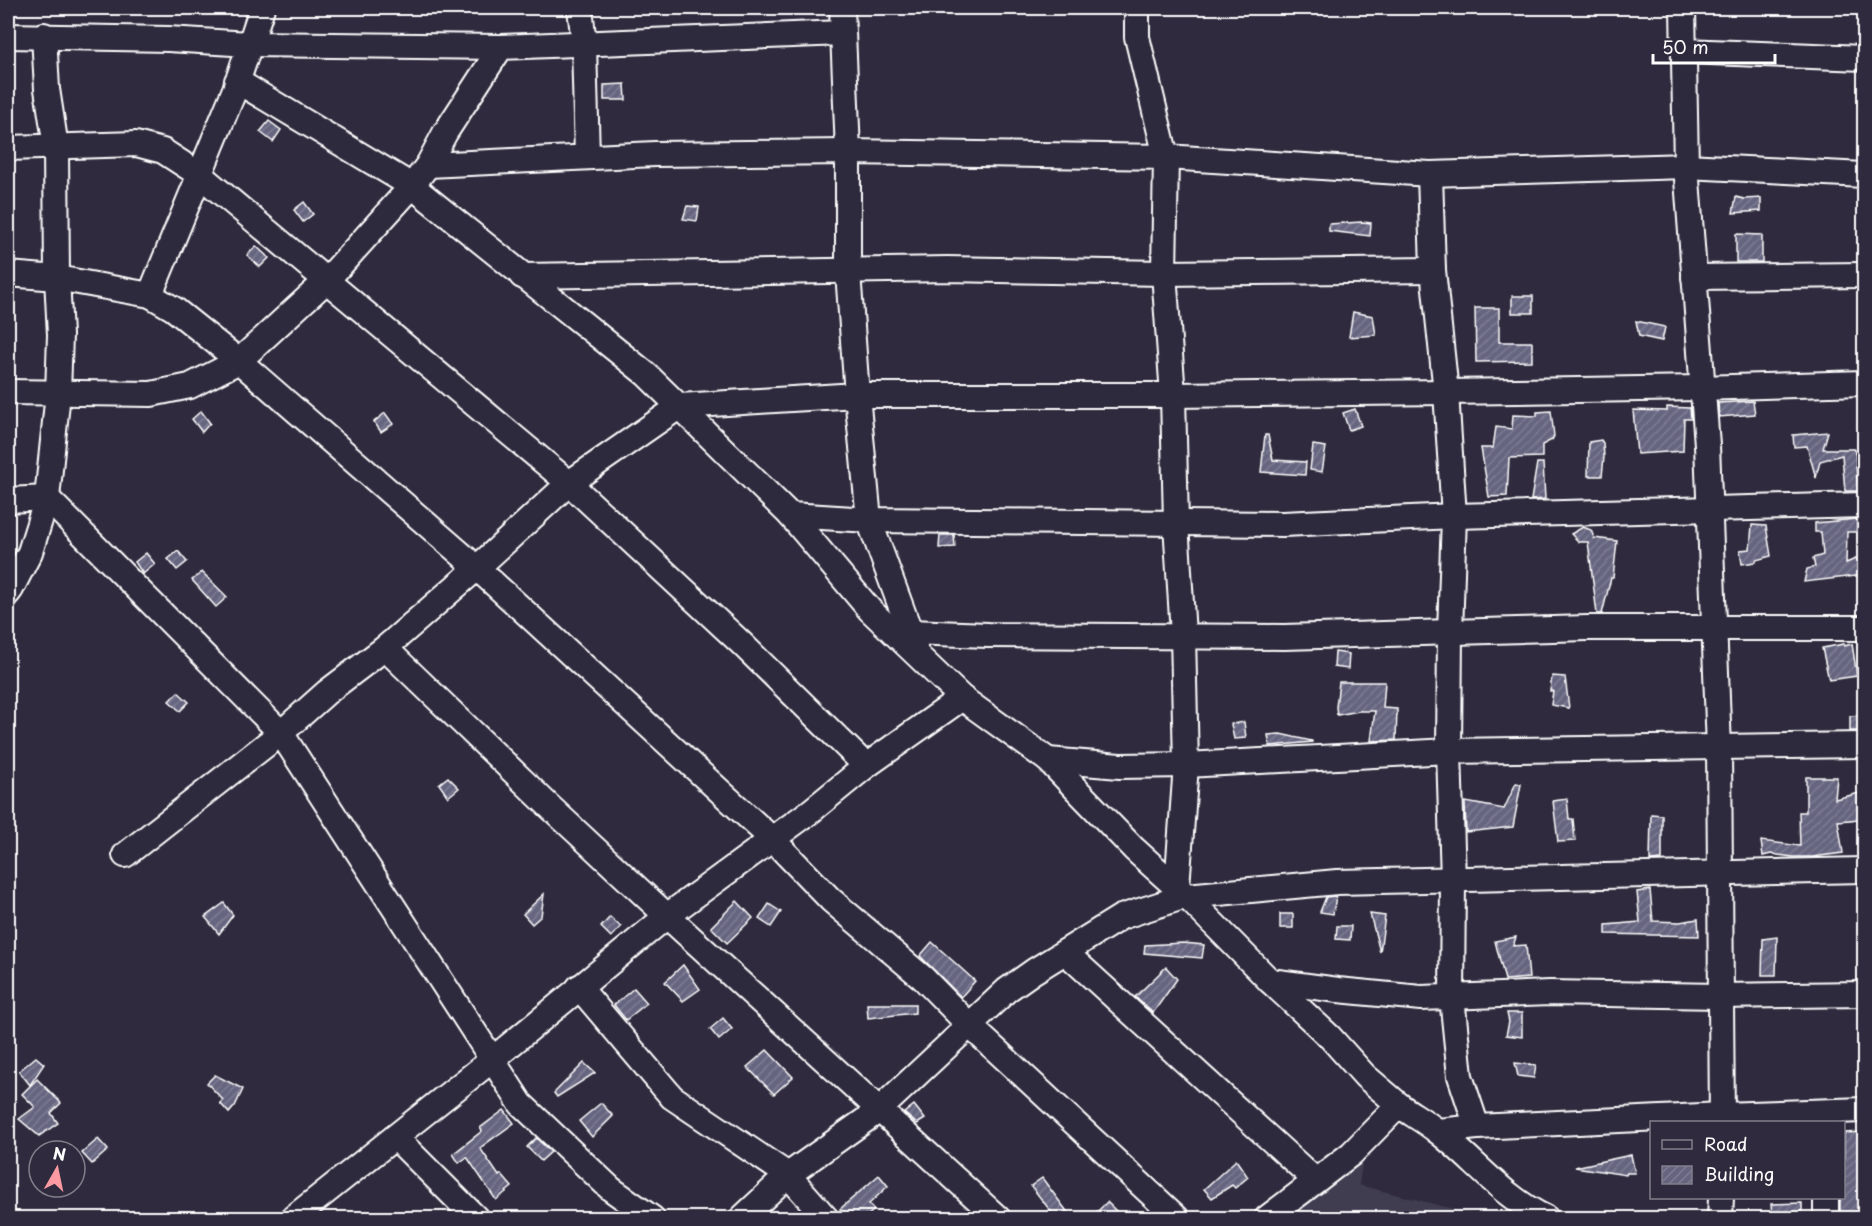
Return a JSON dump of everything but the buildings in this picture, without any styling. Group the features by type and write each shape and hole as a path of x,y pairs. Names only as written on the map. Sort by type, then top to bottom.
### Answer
{"street":[{"path":"150,295 237,81 262,8"},
{"path":"580,8 584,44 587,157"},
{"path":"842,8 848,152 848,272 869,520 919,656"},
{"path":"1137,8 1137,37 1166,157 1164,273 1173,395 1186,765 1182,892"},
{"path":"1683,8 1686,166 1710,509 1719,748 1722,1119"},
{"path":"8,36 44,35 249,44 501,47 843,33"},
{"path":"8,593 30,552 47,498 58,393 60,335 56,147 46,89 44,35"},
{"path":"8,392 151,394 190,387 239,361 327,280 412,186 428,165 445,133 501,47"},
{"path":"1684,51 1864,58"},
{"path":"237,81 412,186 646,374 790,515 870,610 962,698 1048,760 1134,849 1182,892 1270,981 1330,1037 1365,1076 1399,1105 1438,1131 1529,1210 1545,1218"},
{"path":"8,148 136,144 163,151 200,175 569,483 741,643 866,766"},
{"path":"428,165 655,154 848,152 1166,157 1430,174 1686,166 1864,175"},
{"path":"1430,174 1432,270 1446,392 1454,516 1449,751 1453,880 1452,998 1460,1076 1477,1127"},
{"path":"522,276 947,269 1164,273 1432,270"},
{"path":"8,274 57,278 150,295 174,309 239,361 477,568 772,839 831,900 923,978 969,1024 1177,1218"},
{"path":"1694,277 1864,275"},
{"path":"125,855 385,648 477,568 569,483 680,406 857,396 1446,392 1864,383"},
{"path":"8,500 47,498 281,733 521,1104 611,1189 652,1218"},
{"path":"790,515 869,520 1283,524 1454,516 1864,506"},
{"path":"910,632 988,635 1284,637 1588,628 1864,628"},
{"path":"385,648 667,916 878,1111 998,1218"},
{"path":"293,1218 493,1059 667,916 811,811 866,766 962,698"},
{"path":"1048,760 1120,766 1186,765 1449,751 1864,745"},
{"path":"742,1218 788,1175 878,1111 1007,990 1121,917 1182,892 1337,882 1864,870"},
{"path":"1065,952 1315,1180"},
{"path":"1270,981 1421,998 1550,993 1720,996 1864,994"},
{"path":"579,987 672,1097 788,1175 826,1218"},
{"path":"1267,1218 1351,1154 1399,1105"},
{"path":"1661,1121 1828,1117 1864,1110"},
{"path":"1438,1131 1477,1127 1650,1121"},
{"path":"395,1137 476,1218"},
{"path":"1720,1218 1721,1199"},
{"path":"1826,1199 1826,1218"}],"shaded area":[{"path":"1363,1158 1359,1185 1489,1218 1292,1218"}]}
